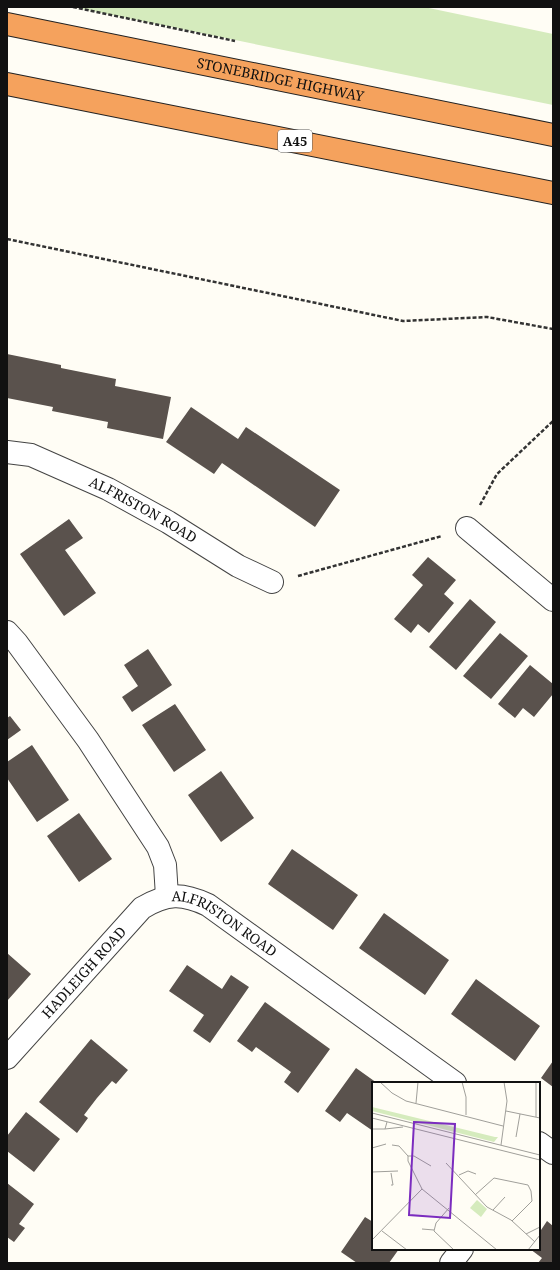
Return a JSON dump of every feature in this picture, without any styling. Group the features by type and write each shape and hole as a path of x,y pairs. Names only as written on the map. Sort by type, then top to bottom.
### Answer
{"highway":[{"name":"STONEBRIDGE HIGHWAY","path":"7,24 553,135"},
{"name":"A45","path":"7,84 553,193"}],"street":[{"name":"ALFRISTON ROAD","path":"7,452 31,455 108,489 168,522 238,566 272,582"},
{"path":"467,528 553,600"},
{"name":"ALFRISTON ROAD","path":"7,632 88,740 158,847 165,865 167,896 181,896 196,899 208,905 454,1082"},
{"name":"HADLEIGH ROAD","path":"7,1058 142,908 154,900 167,896"},
{"path":"451,1263 461,1250"}],"path":[{"path":"7,239 403,321 487,317 553,329"},
{"path":"272,582 310,574 424,542 467,528 497,474 553,421"}],"green space":[{"path":"73,7 424,7 553,34 553,105"}],"building":[{"path":"7,354 61,365 61,368 116,379 115,386 171,397 163,439 107,428 108,422 52,411 53,407 7,398"},
{"path":"191,407 238,439 246,427 340,490 315,527 222,463 214,474 166,442"},
{"path":"69,519 83,538 65,550 96,593 64,616 20,554"},
{"path":"428,557 456,580 444,594 454,603 429,633 418,624 411,633 394,619 423,585 412,575"},
{"path":"470,599 496,622 456,670 429,647"},
{"path":"500,633 528,656 491,699 463,676"},
{"path":"148,649 172,685 132,712 122,697 138,686 124,665"},
{"path":"530,665 553,684 553,694 534,717 523,708 515,718 498,704"},
{"path":"175,704 206,750 174,772 142,725"},
{"path":"10,716 21,730 7,740 7,718"},
{"path":"32,745 69,800 37,822 7,778 7,762"},
{"path":"221,771 254,818 221,842 188,795"},
{"path":"79,813 112,859 79,882 47,836"},
{"path":"292,849 358,895 333,930 268,884"},
{"path":"384,913 449,960 425,995 359,948"},
{"path":"7,953 31,974 7,1001"},
{"path":"187,965 222,989 231,975 249,987 210,1043 193,1031 204,1015 169,991"},
{"path":"476,979 540,1026 515,1061 451,1014"},
{"path":"265,1002 330,1049 298,1093 284,1082 291,1072 256,1047 252,1052 237,1041"},
{"path":"91,1039 128,1070 116,1084 112,1081 97,1098 84,1115 88,1118 77,1133 39,1102"},
{"path":"553,1061 553,1087 541,1078"},
{"path":"356,1068 376,1082 372,1082 372,1130 347,1113 340,1122 325,1111"},
{"path":"26,1112 60,1139 34,1172 7,1151 7,1136"},
{"path":"7,1183 34,1204 19,1224 25,1228 14,1242 7,1237"},
{"path":"365,1217 372,1221 372,1250 398,1250 389,1263 357,1263 341,1252"},
{"path":"547,1221 553,1226 553,1263 538,1263 542,1258 531,1250 540,1250 540,1232"}]}
